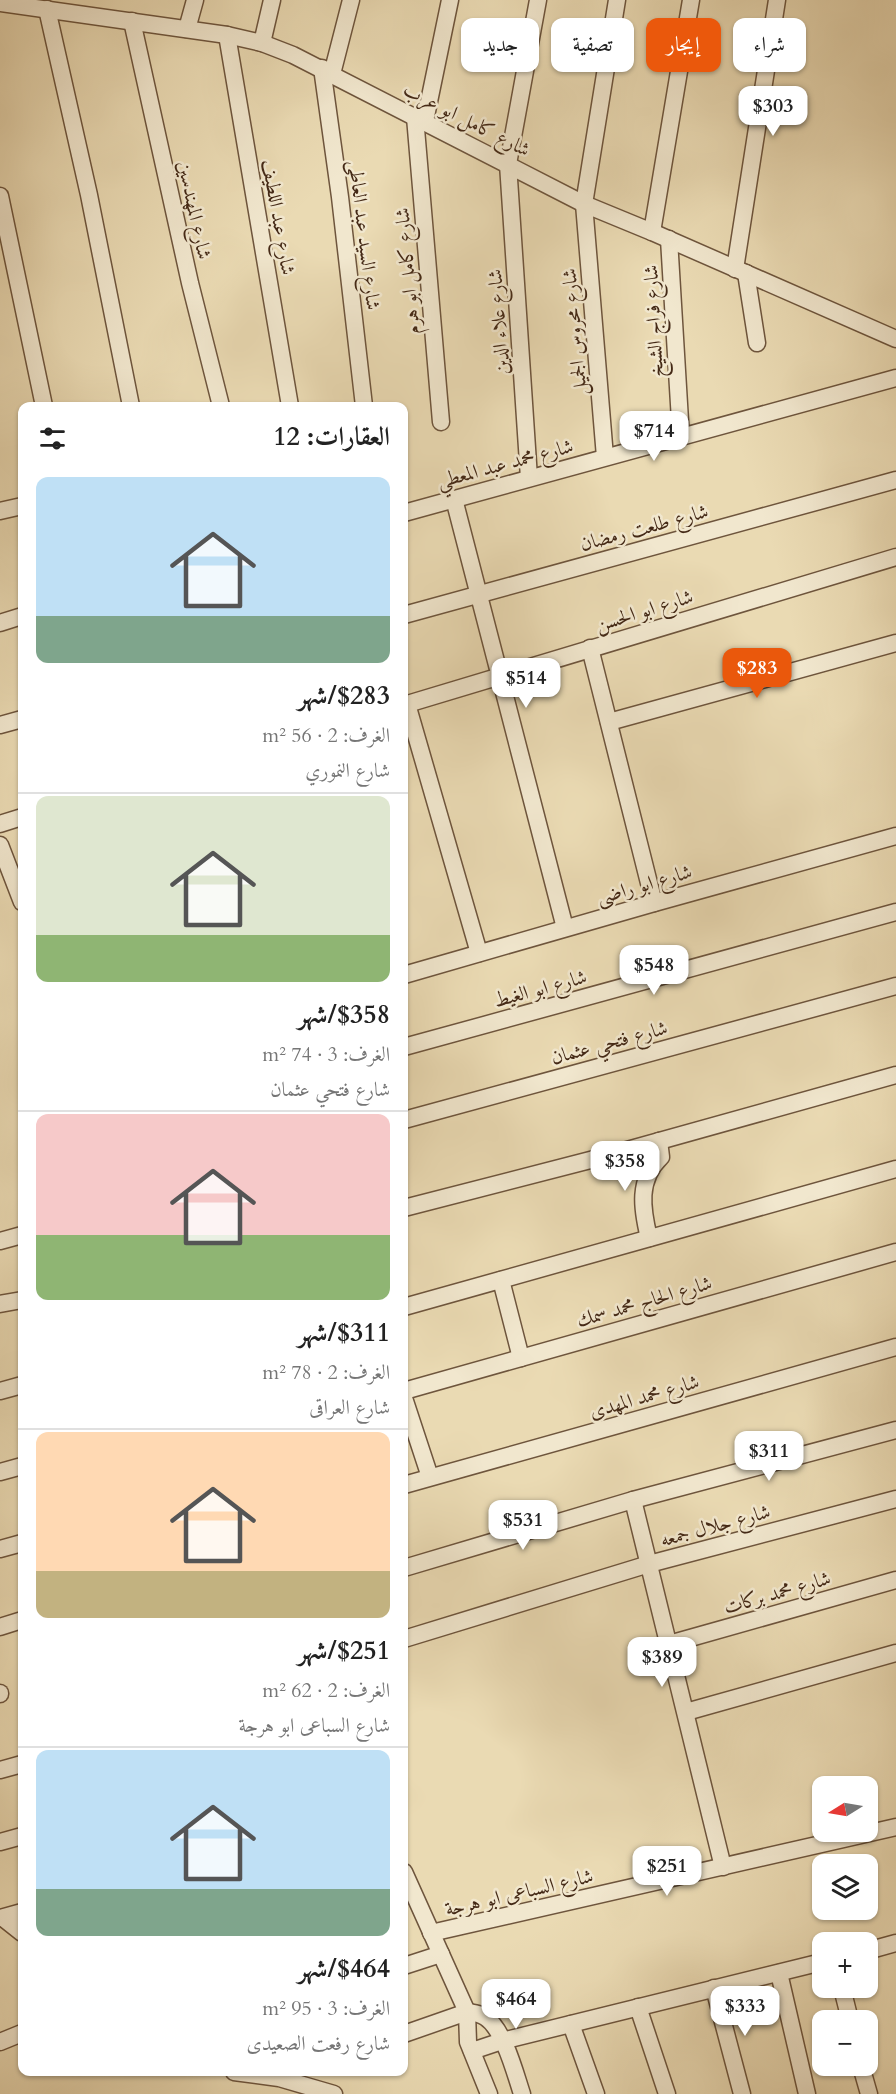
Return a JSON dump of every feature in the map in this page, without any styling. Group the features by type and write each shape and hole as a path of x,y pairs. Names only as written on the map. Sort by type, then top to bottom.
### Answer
{"street":[{"path":"187,29 195,0"},
{"path":"262,43 272,0"},
{"path":"327,71 351,0"},
{"name":"شارع كامل ابو هرم","path":"441,422 420,119 450,0"},
{"name":"شارع علاء الدين","path":"529,478 508,164 538,0"},
{"name":"شارع محروس الجميل","path":"605,457 584,204 617,0"},
{"path":"652,232 691,0"},
{"path":"757,343 740,271 777,0"},
{"name":"شارع كامل ابو عرب","path":"0,3 45,6 227,35 262,43 327,71 584,204 896,339"},
{"path":"45,6 88,195 130,402"},
{"name":"شارع المهندسين","path":"132,21 190,283 220,402"},
{"name":"شارع عبد اللطيف","path":"227,35 289,402"},
{"name":"شارع السيد عبد العاطى","path":"327,71 364,402"},
{"path":"0,196 43,402"},
{"name":"شارع فراج الشيخ","path":"669,239 681,437"},
{"name":"شارع محمد عبد المعطي","path":"408,512 896,378"},
{"name":"شارع طلعت رمضان","path":"408,614 896,480"},
{"path":"454,499 566,928"},
{"path":"0,511 18,507"},
{"name":"شارع ابو الحسن","path":"408,703 896,557"},
{"path":"0,622 18,617"},
{"path":"609,722 896,643"},
{"path":"590,648 654,903"},
{"path":"408,714 479,953"},
{"path":"0,725 18,720"},
{"path":"0,824 18,818"},
{"name":"شارع ابو راضى","path":"408,974 896,836"},
{"path":"0,845 18,892"},
{"name":"شارع ابو الغيط","path":"408,1046 896,912"},
{"name":"شارع فتحي عثمان","path":"408,1119 896,986"},
{"path":"408,1207 659,1141 896,1075"},
{"path":"649,1239 642,1211 643,1189 648,1174 661,1157 659,1141"},
{"path":"408,1306 896,1169"},
{"path":"0,1241 18,1236"},
{"name":"شارع الحاج محمد سمك","path":"408,1390 896,1252"},
{"path":"501,1280 521,1358"},
{"path":"0,1304 18,1301"},
{"name":"شارع محمد المهدى","path":"408,1484 896,1347"},
{"path":"0,1391 18,1386"},
{"path":"408,1410 430,1477"},
{"path":"408,1567 633,1500 896,1430"},
{"path":"0,1472 18,1467"},
{"name":"شارع جلال جمعه","path":"408,1638 649,1564 896,1499"},
{"path":"633,1500 723,1867"},
{"path":"0,1549 18,1544"},
{"name":"شارع محمد بركات","path":"669,1644 896,1580"},
{"path":"0,1627 18,1621"},
{"path":"686,1712 896,1653"},
{"path":"0,1770 18,1765"},
{"name":"شارع السباعى ابو هرجة","path":"431,1933 896,1827"},
{"path":"0,1842 18,1837"},
{"path":"408,1884 467,2012 466,2032 489,2094"},
{"path":"1,1918 18,1913"},
{"path":"1,1918 18,1930"},
{"path":"878,1948 896,1943"},
{"path":"408,1965 441,1954"},
{"path":"472,2051 502,2041 812,1965"},
{"path":"779,1973 807,2094"},
{"path":"714,1988 742,2094"},
{"path":"638,2007 667,2094"},
{"path":"408,2033 467,2012 485,2017 492,2023 502,2041 522,2094"},
{"path":"571,2024 596,2094"},
{"path":"0,2042 18,2035"},
{"path":"264,2076 328,2092"},
{"path":"279,2078 285,2076"},
{"path":"864,2076 869,2094"},
{"path":"301,2094 328,2092"}]}
